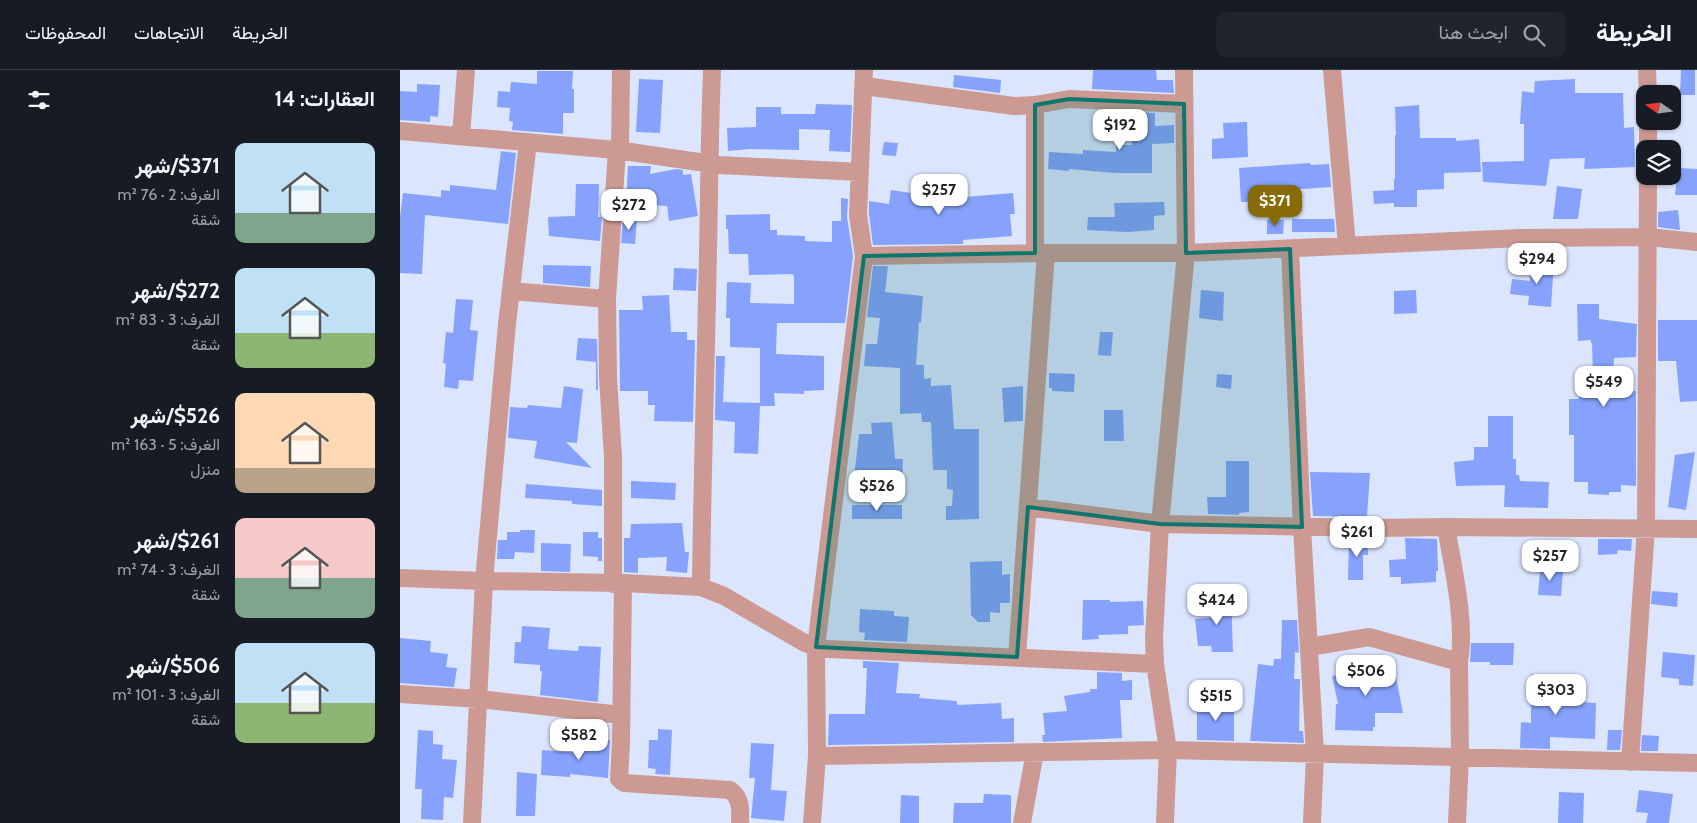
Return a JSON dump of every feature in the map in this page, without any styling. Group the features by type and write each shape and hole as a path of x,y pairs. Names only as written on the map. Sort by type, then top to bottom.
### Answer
{"street":[{"path":"461,136 466,70"},
{"path":"622,70 607,299 608,377 618,583 621,743 619,779 624,783 730,790 740,802 740,823"},
{"path":"701,587 708,163 712,70"},
{"path":"1164,823 1168,750 1155,664 1154,638 1160,524 1186,253 1184,70"},
{"path":"1332,70 1347,246"},
{"path":"1647,70 1648,85"},
{"path":"812,823 816,756 816,647 864,256 858,215 864,78 983,103 1014,106 1035,105 1068,99 1184,104"},
{"path":"1017,657 1028,507 1041,253 1035,105"},
{"path":"400,131 618,151 708,163 860,172"},
{"path":"472,823 484,581 506,324 528,142"},
{"path":"1630,762 1646,528 1648,185"},
{"path":"864,256 1186,253 1520,238 1649,237 1697,242"},
{"path":"1290,249 1314,754 1312,823"},
{"path":"511,292 607,299"},
{"path":"1028,507 1160,524 1376,528 1697,529"},
{"path":"1446,527 1456,584 1462,647 1459,662 1460,757 1457,823"},
{"path":"400,578 618,583 701,587 724,596 803,642 816,647 838,650 1155,664"},
{"path":"1309,648 1369,637 1459,662"},
{"path":"400,694 479,699 620,715"},
{"path":"816,756 1168,750 1697,763"},
{"path":"1022,823 1035,752"}],"highlighted area":[{"path":"1069,99 1184,104 1186,253 1290,249 1302,527 1160,524 1028,507 1017,657 816,647 864,256 1035,253 1035,105"}],"building":[{"path":"1093,70 1156,70 1157,80 1173,80 1174,93 1092,89"},
{"path":"1681,70 1695,70 1695,95 1681,95"},
{"path":"537,71 573,71 574,113 563,113 563,134 512,130 513,122 509,121 510,108 497,107 498,91 510,92 511,82 537,84"},
{"path":"954,75 1001,80 1000,93 953,87"},
{"path":"639,79 663,80 660,133 636,132"},
{"path":"1575,79 1575,93 1623,93 1624,128 1634,127 1635,167 1584,169 1585,158 1550,159 1546,186 1483,182 1482,162 1524,161 1524,124 1520,124 1522,91 1534,93 1535,81"},
{"path":"417,84 440,85 438,117 430,116 430,122 400,120 400,91 417,92"},
{"path":"816,104 852,105 850,152 829,151 830,130 799,129 799,150 749,149 728,151 727,128 756,127 756,107 781,107 781,114 815,114"},
{"path":"1419,105 1420,138 1456,138 1456,141 1479,139 1481,172 1444,173 1444,189 1417,190 1417,207 1394,207 1394,203 1374,204 1373,191 1394,190 1395,107"},
{"path":"1134,112 1155,113 1155,126 1174,125 1174,143 1152,144 1152,173 1048,169 1049,152 1083,154 1083,150 1116,152 1116,145 1132,145 1132,118 1134,118"},
{"path":"1247,122 1248,157 1212,159 1212,139 1224,138 1223,123"},
{"path":"884,142 898,143 896,156 882,155"},
{"path":"501,151 516,153 508,224 425,215 422,274 400,273 400,217 403,193 441,197 441,190 450,191 450,185 496,190"},
{"path":"1310,163 1311,165 1329,164 1331,187 1275,191 1274,201 1241,202 1239,168"},
{"path":"628,166 651,166 650,174 676,169 683,170 683,175 691,174 698,216 669,221 667,206 626,204"},
{"path":"1681,168 1697,169 1697,195 1675,195 1676,185 1681,185"},
{"path":"932,179 951,181 950,190 954,190 953,198 1013,193 1015,214 1010,214 1012,236 963,240 963,244 873,245 869,201 889,204 891,190 911,193 912,182 932,183"},
{"path":"576,184 599,184 598,217 602,217 600,241 549,236 548,217 575,216"},
{"path":"1557,186 1582,189 1578,219 1553,219"},
{"path":"841,198 848,199 847,217 853,256 845,323 777,323 776,354 824,356 824,390 804,391 804,394 774,393 775,406 760,406 758,454 734,453 735,422 715,420 716,356 725,356 723,402 760,403 760,348 730,347 730,318 726,318 727,282 751,283 750,303 794,304 794,277 793,274 749,275 748,254 729,254 726,215 770,214 770,230 777,230 777,235 805,236 805,241 832,242 832,221 841,221"},
{"path":"1164,202 1165,215 1154,216 1154,230 1127,232 1087,230 1088,217 1115,217 1114,203"},
{"path":"1678,210 1680,230 1658,227 1658,212"},
{"path":"623,218 637,218 635,244 621,243"},
{"path":"1292,219 1334,219 1335,232 1292,232"},
{"path":"1267,220 1284,220 1283,234 1267,234"},
{"path":"1531,262 1554,262 1551,307 1528,305 1529,296 1510,294 1512,279 1530,281"},
{"path":"543,265 591,266 590,287 543,283"},
{"path":"873,266 888,266 885,292 923,296 916,365 924,365 924,379 931,378 931,386 951,385 954,429 979,429 979,519 946,520 946,506 952,506 953,490 947,489 947,470 933,470 931,422 922,422 921,413 900,414 900,368 864,366 866,344 877,344 880,318 867,317"},
{"path":"674,268 697,269 696,291 673,290"},
{"path":"1201,290 1224,292 1223,321 1199,318"},
{"path":"1416,290 1417,313 1394,314 1394,291"},
{"path":"669,295 671,332 687,332 687,340 695,340 693,422 654,421 655,405 648,405 648,391 620,391 619,310 643,310 642,296"},
{"path":"456,299 473,300 470,330 478,331 473,381 459,380 458,389 444,387 446,364 443,363 446,332 453,333"},
{"path":"1577,304 1599,304 1599,319 1637,324 1636,357 1614,358 1612,392 1636,391 1636,486 1621,485 1621,492 1609,492 1609,495 1588,494 1588,482 1574,482 1574,435 1569,435 1569,399 1579,399 1579,376 1593,376 1591,340 1578,341"},
{"path":"1658,320 1697,320 1697,401 1680,402 1676,361 1658,361"},
{"path":"1100,332 1113,332 1111,356 1098,355"},
{"path":"578,338 597,339 598,390 596,390 596,362 576,360"},
{"path":"1049,373 1075,374 1074,392 1052,391 1052,388 1049,388"},
{"path":"1217,374 1232,375 1231,389 1216,387"},
{"path":"564,386 583,389 577,443 566,442 592,468 534,458 537,441 508,438 510,407 527,408 528,405 561,408"},
{"path":"1023,386 1023,421 1004,422 1002,388"},
{"path":"1104,410 1123,410 1124,441 1104,441"},
{"path":"1488,416 1513,416 1513,459 1516,459 1516,475 1519,475 1520,481 1549,482 1548,508 1504,507 1505,485 1456,486 1454,462 1474,460 1474,447 1488,447"},
{"path":"892,422 895,459 903,459 902,484 854,478 859,434 872,434 871,423"},
{"path":"1695,452 1686,510 1668,507 1675,455"},
{"path":"1226,461 1249,461 1249,512 1239,513 1239,515 1208,514 1207,497 1226,497"},
{"path":"1310,472 1370,473 1367,517 1313,516"},
{"path":"631,481 676,483 675,500 631,498"},
{"path":"526,484 602,490 602,506 572,504 572,501 525,498"},
{"path":"852,505 902,505 902,519 852,519"},
{"path":"682,523 685,552 689,552 687,573 666,571 667,557 638,558 638,573 624,572 624,538 630,538 631,524"},
{"path":"520,530 535,530 534,553 515,552 514,559 497,559 498,540 507,540 507,532 520,532"},
{"path":"583,532 598,532 598,538 602,538 602,561 598,561 598,557 583,556"},
{"path":"1349,538 1368,538 1368,555 1363,555 1363,580 1348,580"},
{"path":"1405,538 1437,539 1438,571 1436,571 1436,582 1401,584 1401,577 1390,577 1389,560 1406,559"},
{"path":"1598,539 1632,539 1631,551 1618,550 1617,554 1598,555"},
{"path":"541,543 571,544 570,572 541,571"},
{"path":"1002,561 1002,575 1010,574 1010,603 1000,603 1000,613 990,612 990,622 978,622 971,615 970,562"},
{"path":"1540,569 1563,570 1561,596 1538,595"},
{"path":"1652,591 1678,593 1677,607 1651,604"},
{"path":"1231,593 1233,652 1212,652 1211,646 1198,646 1195,619 1214,617 1214,595"},
{"path":"1083,600 1110,600 1110,602 1143,601 1144,625 1128,626 1128,634 1098,635 1099,639 1082,640"},
{"path":"860,609 894,611 894,616 909,617 907,642 864,640 865,633 859,632"},
{"path":"1282,620 1297,620 1299,653 1295,652 1294,679 1300,679 1299,731 1303,731 1304,743 1250,741 1258,664 1273,666 1274,659 1281,659"},
{"path":"522,626 550,628 548,649 578,651 579,646 601,647 598,702 540,695 542,671 540,671 540,665 514,663 515,642 521,642"},
{"path":"400,638 431,641 430,652 448,654 446,667 457,668 454,687 400,683"},
{"path":"1471,643 1514,643 1513,665 1490,665 1490,662 1470,662"},
{"path":"1663,652 1695,655 1693,686 1679,685 1679,679 1661,677"},
{"path":"863,661 899,663 896,693 920,694 919,698 957,701 957,705 1001,703 1002,719 1014,718 1014,742 828,745 829,714 865,714 867,668 863,668"},
{"path":"1393,662 1403,713 1375,713 1375,727 1373,727 1373,731 1335,730 1336,704 1338,704 1332,676"},
{"path":"1097,672 1122,673 1122,681 1132,680 1132,700 1120,700 1122,738 1043,742 1042,735 1045,735 1043,713 1067,711 1064,696 1097,689"},
{"path":"1531,674 1556,675 1554,693 1575,694 1575,702 1596,703 1595,739 1550,737 1550,749 1520,748 1521,722 1531,723"},
{"path":"1197,703 1234,703 1234,741 1197,740"},
{"path":"658,729 672,730 670,775 655,774 656,769 648,768 649,740 658,740"},
{"path":"418,730 433,731 433,744 443,745 442,759 457,760 453,798 444,797 443,820 421,819 422,789 415,789"},
{"path":"1608,730 1622,730 1620,750 1607,750"},
{"path":"1642,735 1659,736 1658,751 1641,751"},
{"path":"583,738 610,740 608,778 570,774 570,777 541,775 542,750 582,753"},
{"path":"751,743 774,744 771,790 787,791 784,821 751,818 755,778 749,778"},
{"path":"517,772 537,774 535,816 516,816"},
{"path":"1639,790 1673,794 1669,823 1646,823 1648,813 1636,812"},
{"path":"1559,792 1584,793 1583,823 1558,823"},
{"path":"984,794 1011,795 1011,823 953,823 954,803 983,803"},
{"path":"901,795 919,796 919,823 900,823"}]}
